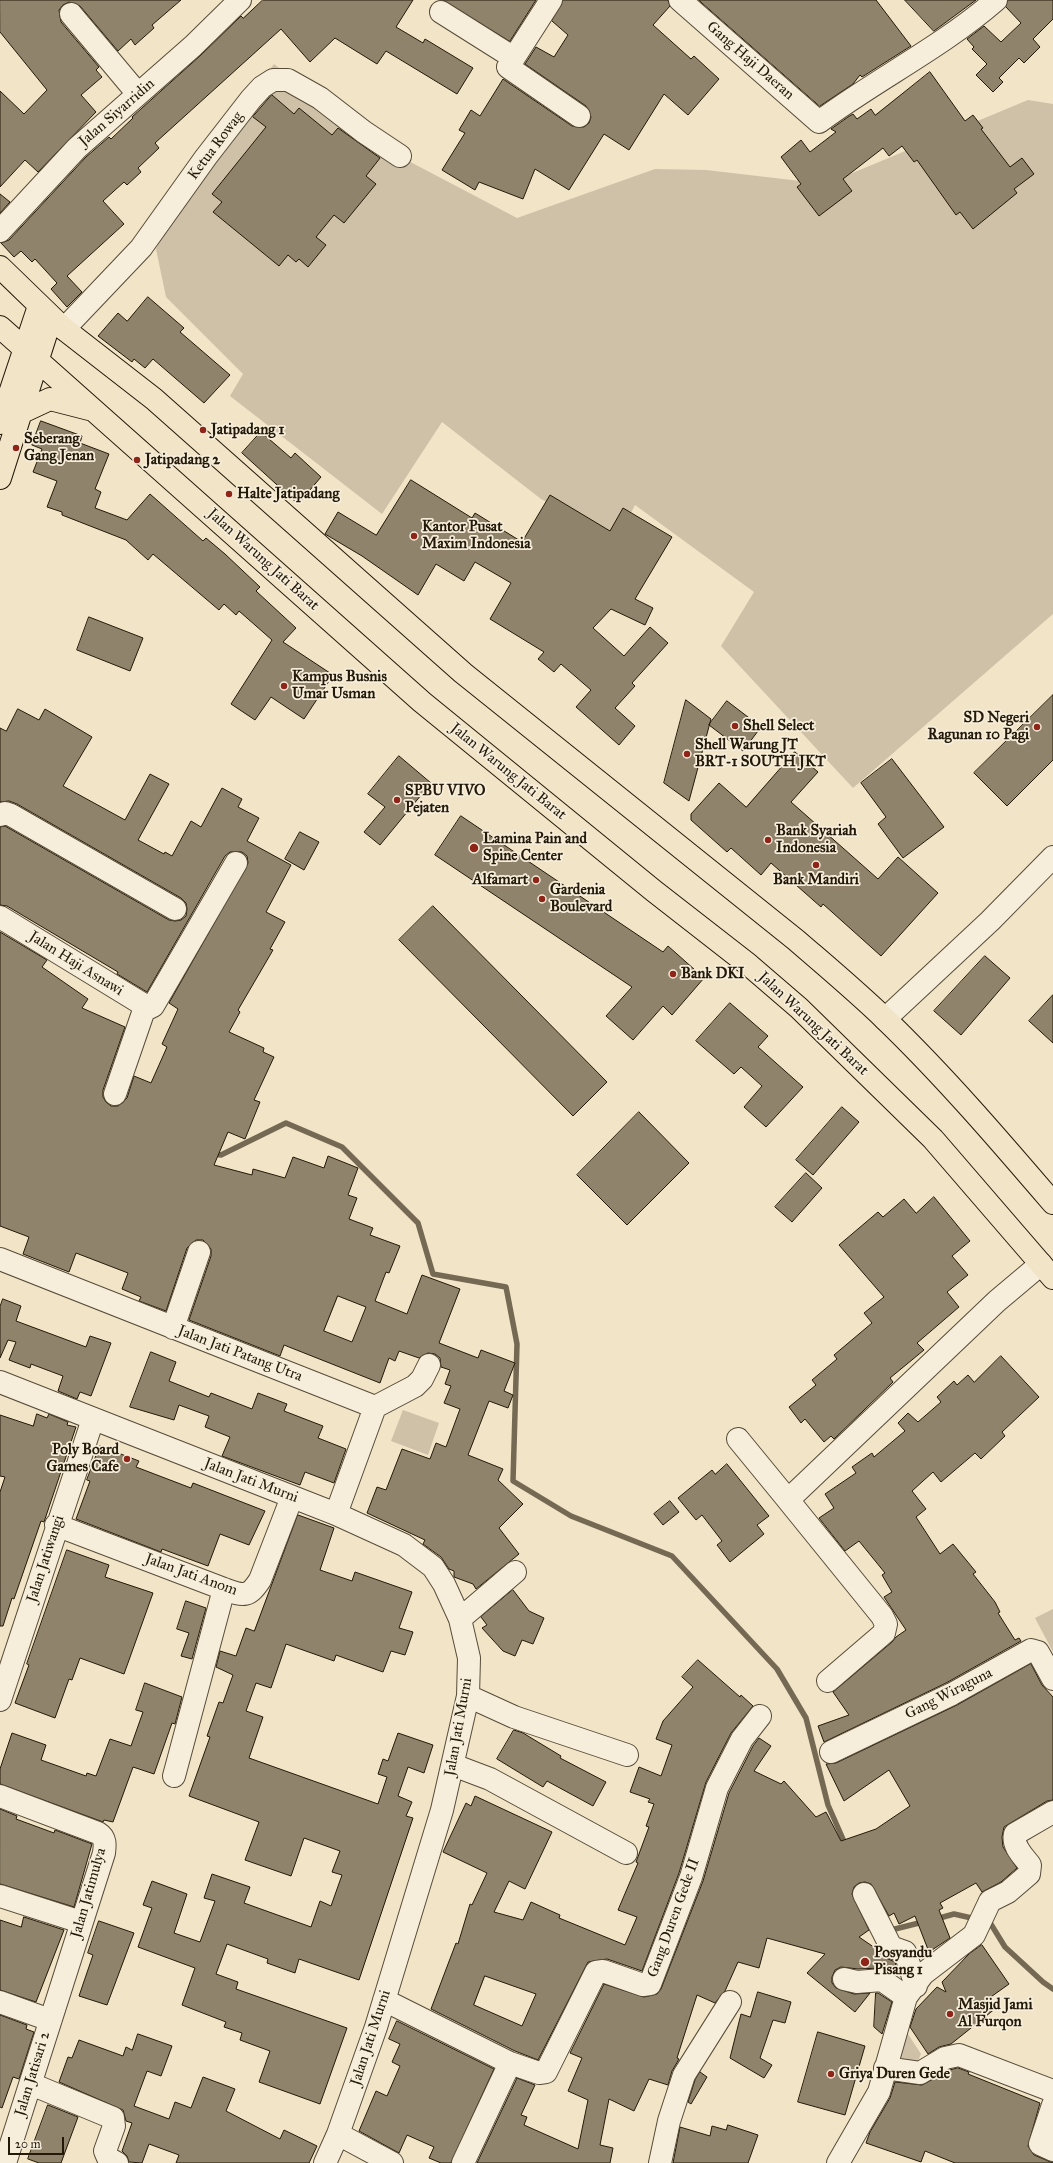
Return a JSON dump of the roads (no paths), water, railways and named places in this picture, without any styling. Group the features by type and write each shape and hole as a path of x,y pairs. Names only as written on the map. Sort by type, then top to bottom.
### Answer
{"main road":[{"path":"0,267 51,317 160,404 463,673 796,940 885,1019 981,1120 1053,1203"},
{"path":"0,423 12,383 51,317"},
{"path":"3,329 11,350 12,383"},
{"name":"Jalan Warung Jati Barat","path":"3,329 92,410 422,702 654,891 749,965 799,1008 932,1140 1047,1271"},
{"path":"0,478 20,413 31,353"},
{"path":"20,413 50,400 92,410"}],"street":[{"name":"Jalan Siyarridin","path":"0,231 77,148 223,18 240,0"},
{"path":"511,62 551,0"},
{"name":"Gang Haji Daeran","path":"680,0 820,122 846,102 956,32 994,2"},
{"path":"441,12 511,62 579,116"},
{"path":"71,14 138,94"},
{"name":"Ketua Rowag","path":"51,317 142,248 206,157 262,87 273,80 288,80 320,98 370,137 400,156"},
{"path":"0,814 5,813 10,815 175,909"},
{"path":"885,1019 990,921 1053,857"},
{"path":"115,1094 149,1006 236,863"},
{"name":"Jalan Haji Asnawi","path":"0,916 149,1006"},
{"path":"173,1328 199,1252"},
{"name":"Jalan Jati Patang Utra","path":"0,1259 375,1407"},
{"path":"788,1500 997,1301 1047,1271"},
{"path":"336,1514 375,1407 415,1386 422,1379 429,1365"},
{"name":"Jalan Jati Murni","path":"0,1382 336,1514 404,1545 419,1554 433,1567 444,1584 460,1619 469,1658 468,1696 442,1810 384,2000 338,2134 324,2163"},
{"name":"Jalan Jatiwangi","path":"0,1700 56,1525 93,1419"},
{"path":"738,1439 882,1616 886,1624 884,1633 828,1681"},
{"name":"Jalan Jati Anom","path":"56,1525 241,1595 253,1591 260,1580 292,1497"},
{"path":"460,1619 515,1572"},
{"path":"174,1776 224,1589"},
{"name":"Gang Wiraguna","path":"831,1752 952,1694 1031,1650 1038,1652 1053,1679"},
{"path":"468,1696 520,1719 627,1755"},
{"name":"Gang Duren Gede II","path":"510,2063 539,2073 546,2072 598,1971 603,1971 643,1985 650,1984 691,1877 716,1788 742,1739 760,1716"},
{"path":"453,1765 490,1779 626,1852"},
{"name":"Jalan Jatimulya","path":"0,1796 98,1833 103,1837 105,1843 104,1853 51,2014"},
{"path":"838,2163 879,2092 885,2068 911,1992 923,1974 974,1935 990,1902 1008,1892 1028,1875 1030,1865 1014,1840 1016,1832 1053,1812"},
{"path":"864,1894 891,1947 905,1952 911,1992"},
{"path":"0,1896 81,1922"},
{"path":"844,1979 857,1982 882,1980 911,1992"},
{"path":"384,2000 510,2063 463,2163"},
{"path":"0,2002 51,2014"},
{"path":"660,2163 669,2120 684,2075 730,2002"},
{"name":"Jalan Jatisari 2","path":"5,2163 31,2084 51,2014"},
{"path":"885,2068 920,2073 946,2058 955,2055 963,2056 1053,2091"},
{"path":"31,2084 113,2118 114,2126 105,2151 108,2158 117,2163"},
{"path":"1053,2105 1040,2144 1053,2150"},
{"path":"338,2134 392,2163"}],"waterway":[{"path":"213,1154 221,1155 286,1123 342,1147 418,1223 433,1274 506,1287 517,1344 513,1481 571,1516 672,1556 777,1669 806,1718 828,1805 846,1846"},
{"path":"936,1919 954,1914 976,1919"},
{"path":"986,1921 989,1921 1005,1947 1043,1982 1053,1989"},
{"path":"887,1931 923,1922"}],"place":[{"name":"Jatipadang 1","path":"203,430"},
{"name":"Seberang Gang Jenan","path":"16,448"},
{"name":"Jatipadang 2","path":"137,460"},
{"name":"Halte Jatipadang","path":"229,494"},
{"name":"Kantor Pusat Maxim Indonesia","path":"414,536"},
{"name":"Kampus Busnis Umar Usman","path":"284,686"},
{"name":"Shell Select","path":"735,726"},
{"name":"SD Negeri Ragunan 10 Pagi","path":"1037,727"},
{"name":"Shell Warung JT BRT-1 SOUTH JKT","path":"687,754"},
{"name":"SPBU VIVO Pejaten","path":"397,800"},
{"name":"Bank Syariah Indonesia","path":"768,840"},
{"name":"Lamina Pain and Spine Center","path":"474,848"},
{"name":"Bank Mandiri","path":"816,865"},
{"name":"Alfamart","path":"536,880"},
{"name":"Gardenia Boulevard","path":"542,899"},
{"name":"Bank DKI","path":"673,974"},
{"name":"Poly Board Games Cafe","path":"127,1459"},
{"name":"Posyandu Pisang 1","path":"865,1962"},
{"name":"Masjid Jami Al Furqon","path":"950,2014"},
{"name":"Griya Duren Gede","path":"831,2074"}]}
